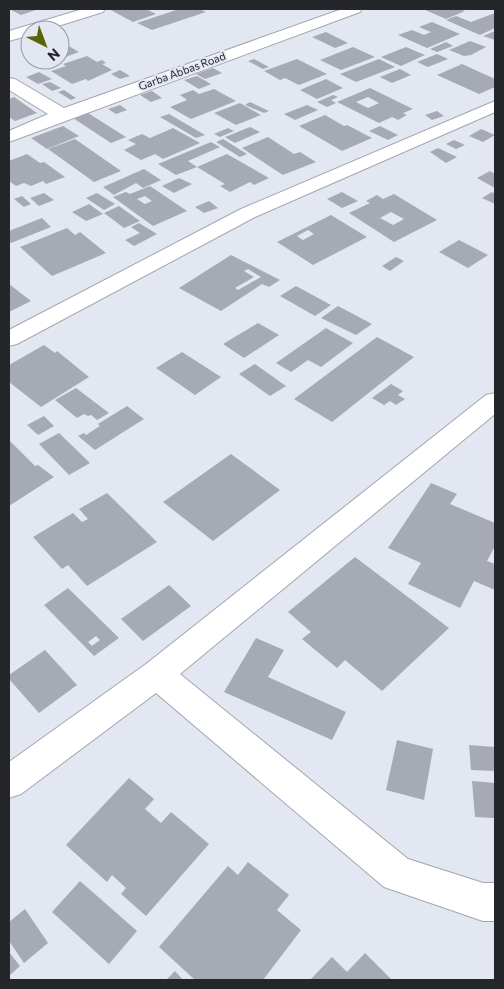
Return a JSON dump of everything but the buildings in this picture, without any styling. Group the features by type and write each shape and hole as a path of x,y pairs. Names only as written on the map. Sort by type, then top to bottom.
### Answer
{"street":[{"path":"53,9 70,17"},
{"path":"9,36 98,9"},
{"path":"323,9 339,14"},
{"name":"Garba Abbas Road","path":"9,137 62,115 355,9"},
{"path":"9,83 62,115"},
{"path":"9,339 248,213 495,106"},
{"path":"9,782 157,674 495,401"},
{"path":"157,674 397,874 483,902 495,902"}]}
